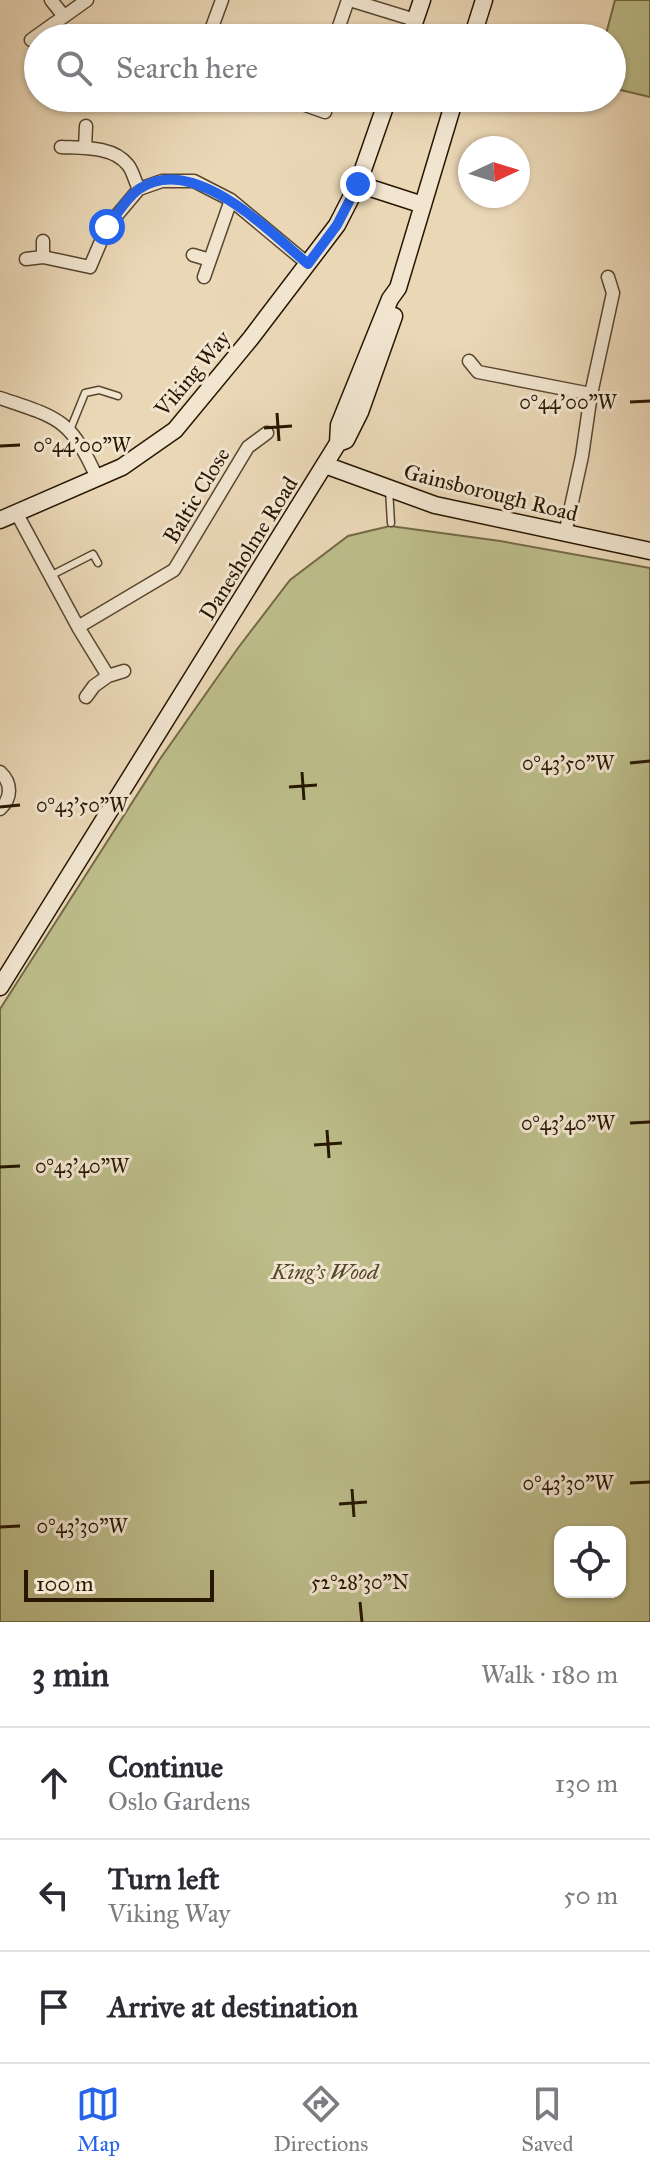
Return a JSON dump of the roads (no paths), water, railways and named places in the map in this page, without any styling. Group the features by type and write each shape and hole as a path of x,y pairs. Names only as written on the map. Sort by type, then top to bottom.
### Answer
{"street":[{"path":"51,0 63,15"},
{"path":"51,24 87,0"},
{"path":"213,24 222,0"},
{"path":"340,24 349,0 415,20"},
{"path":"414,24 422,0"},
{"path":"476,24 484,0"},
{"name":"Viking Way","path":"0,520 139,457 175,430 337,225 358,184 383,112"},
{"name":"Danesholme Road","path":"0,987 338,443 339,425 390,299 398,288 451,112"},
{"path":"85,148 86,126"},
{"path":"61,147 96,148 115,155 128,165 139,189"},
{"path":"26,259 43,257 90,267 107,227 139,189 162,181 194,181 231,200 308,264"},
{"path":"358,184 423,205"},
{"path":"204,277 231,200"},
{"path":"43,241 43,257"},
{"path":"193,255 210,260"},
{"path":"565,534 613,293 608,277"},
{"path":"469,361 478,372 591,394"},
{"path":"0,398 57,417 87,455 97,478"},
{"name":"Baltic Close","path":"78,627 174,570 248,447 267,433"},
{"name":"Gainsborough Road","path":"325,465 435,505 650,551"},
{"path":"17,514 108,676"},
{"path":"86,697 94,686 108,676 124,671"},
{"path":"0,772 8,783 9,791 6,804 0,809"}],"lane":[{"path":"70,430 85,393 99,390 118,396"},
{"path":"389,489 391,523"},
{"path":"50,576 93,554 98,563"}],"park label":[{"name":"King's Wood","path":"325,1271"}]}
